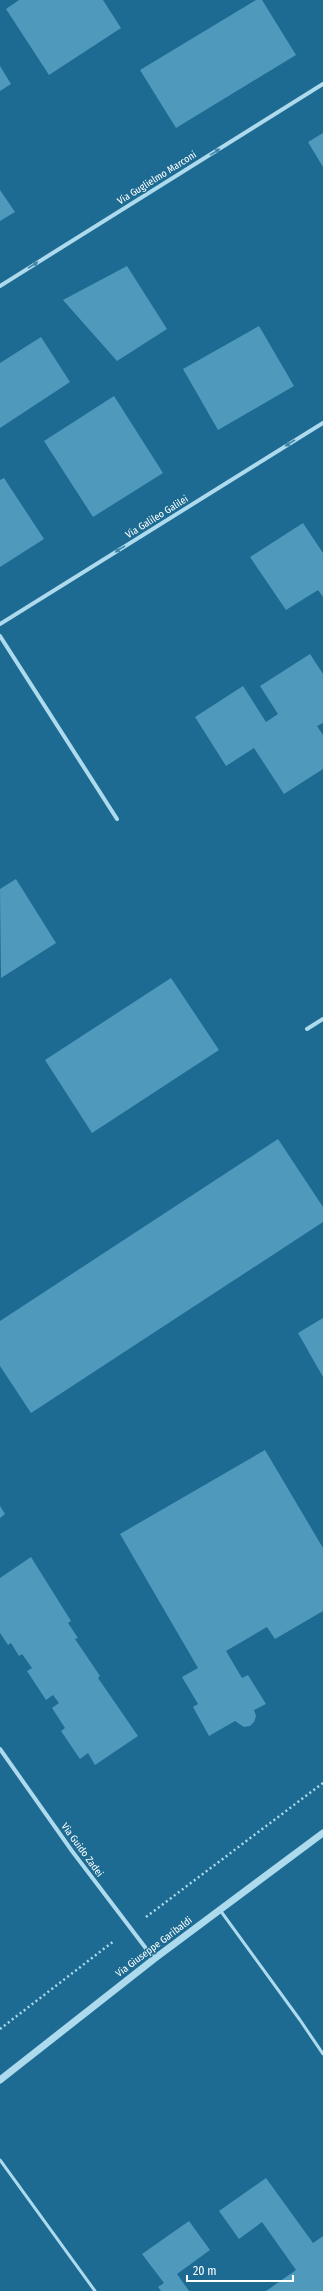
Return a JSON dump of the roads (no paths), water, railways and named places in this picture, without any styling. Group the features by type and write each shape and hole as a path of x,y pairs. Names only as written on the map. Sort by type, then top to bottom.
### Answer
{"street":[{"name":"Via Guglielmo Marconi","path":"0,286 323,84"},
{"name":"Via Galileo Galilei","path":"0,624 323,423"},
{"path":"0,636 116,819"},
{"path":"308,1029 321,1020"},
{"name":"Via Guido Zadei","path":"0,1749 72,1851 154,1959"},
{"name":"Via Giuseppe Garibaldi","path":"0,2080 154,1959 323,1833"}],"lane":[{"path":"321,1020 323,1025"},
{"path":"220,1910 323,2054"},
{"path":"0,2160 95,2291"}]}
